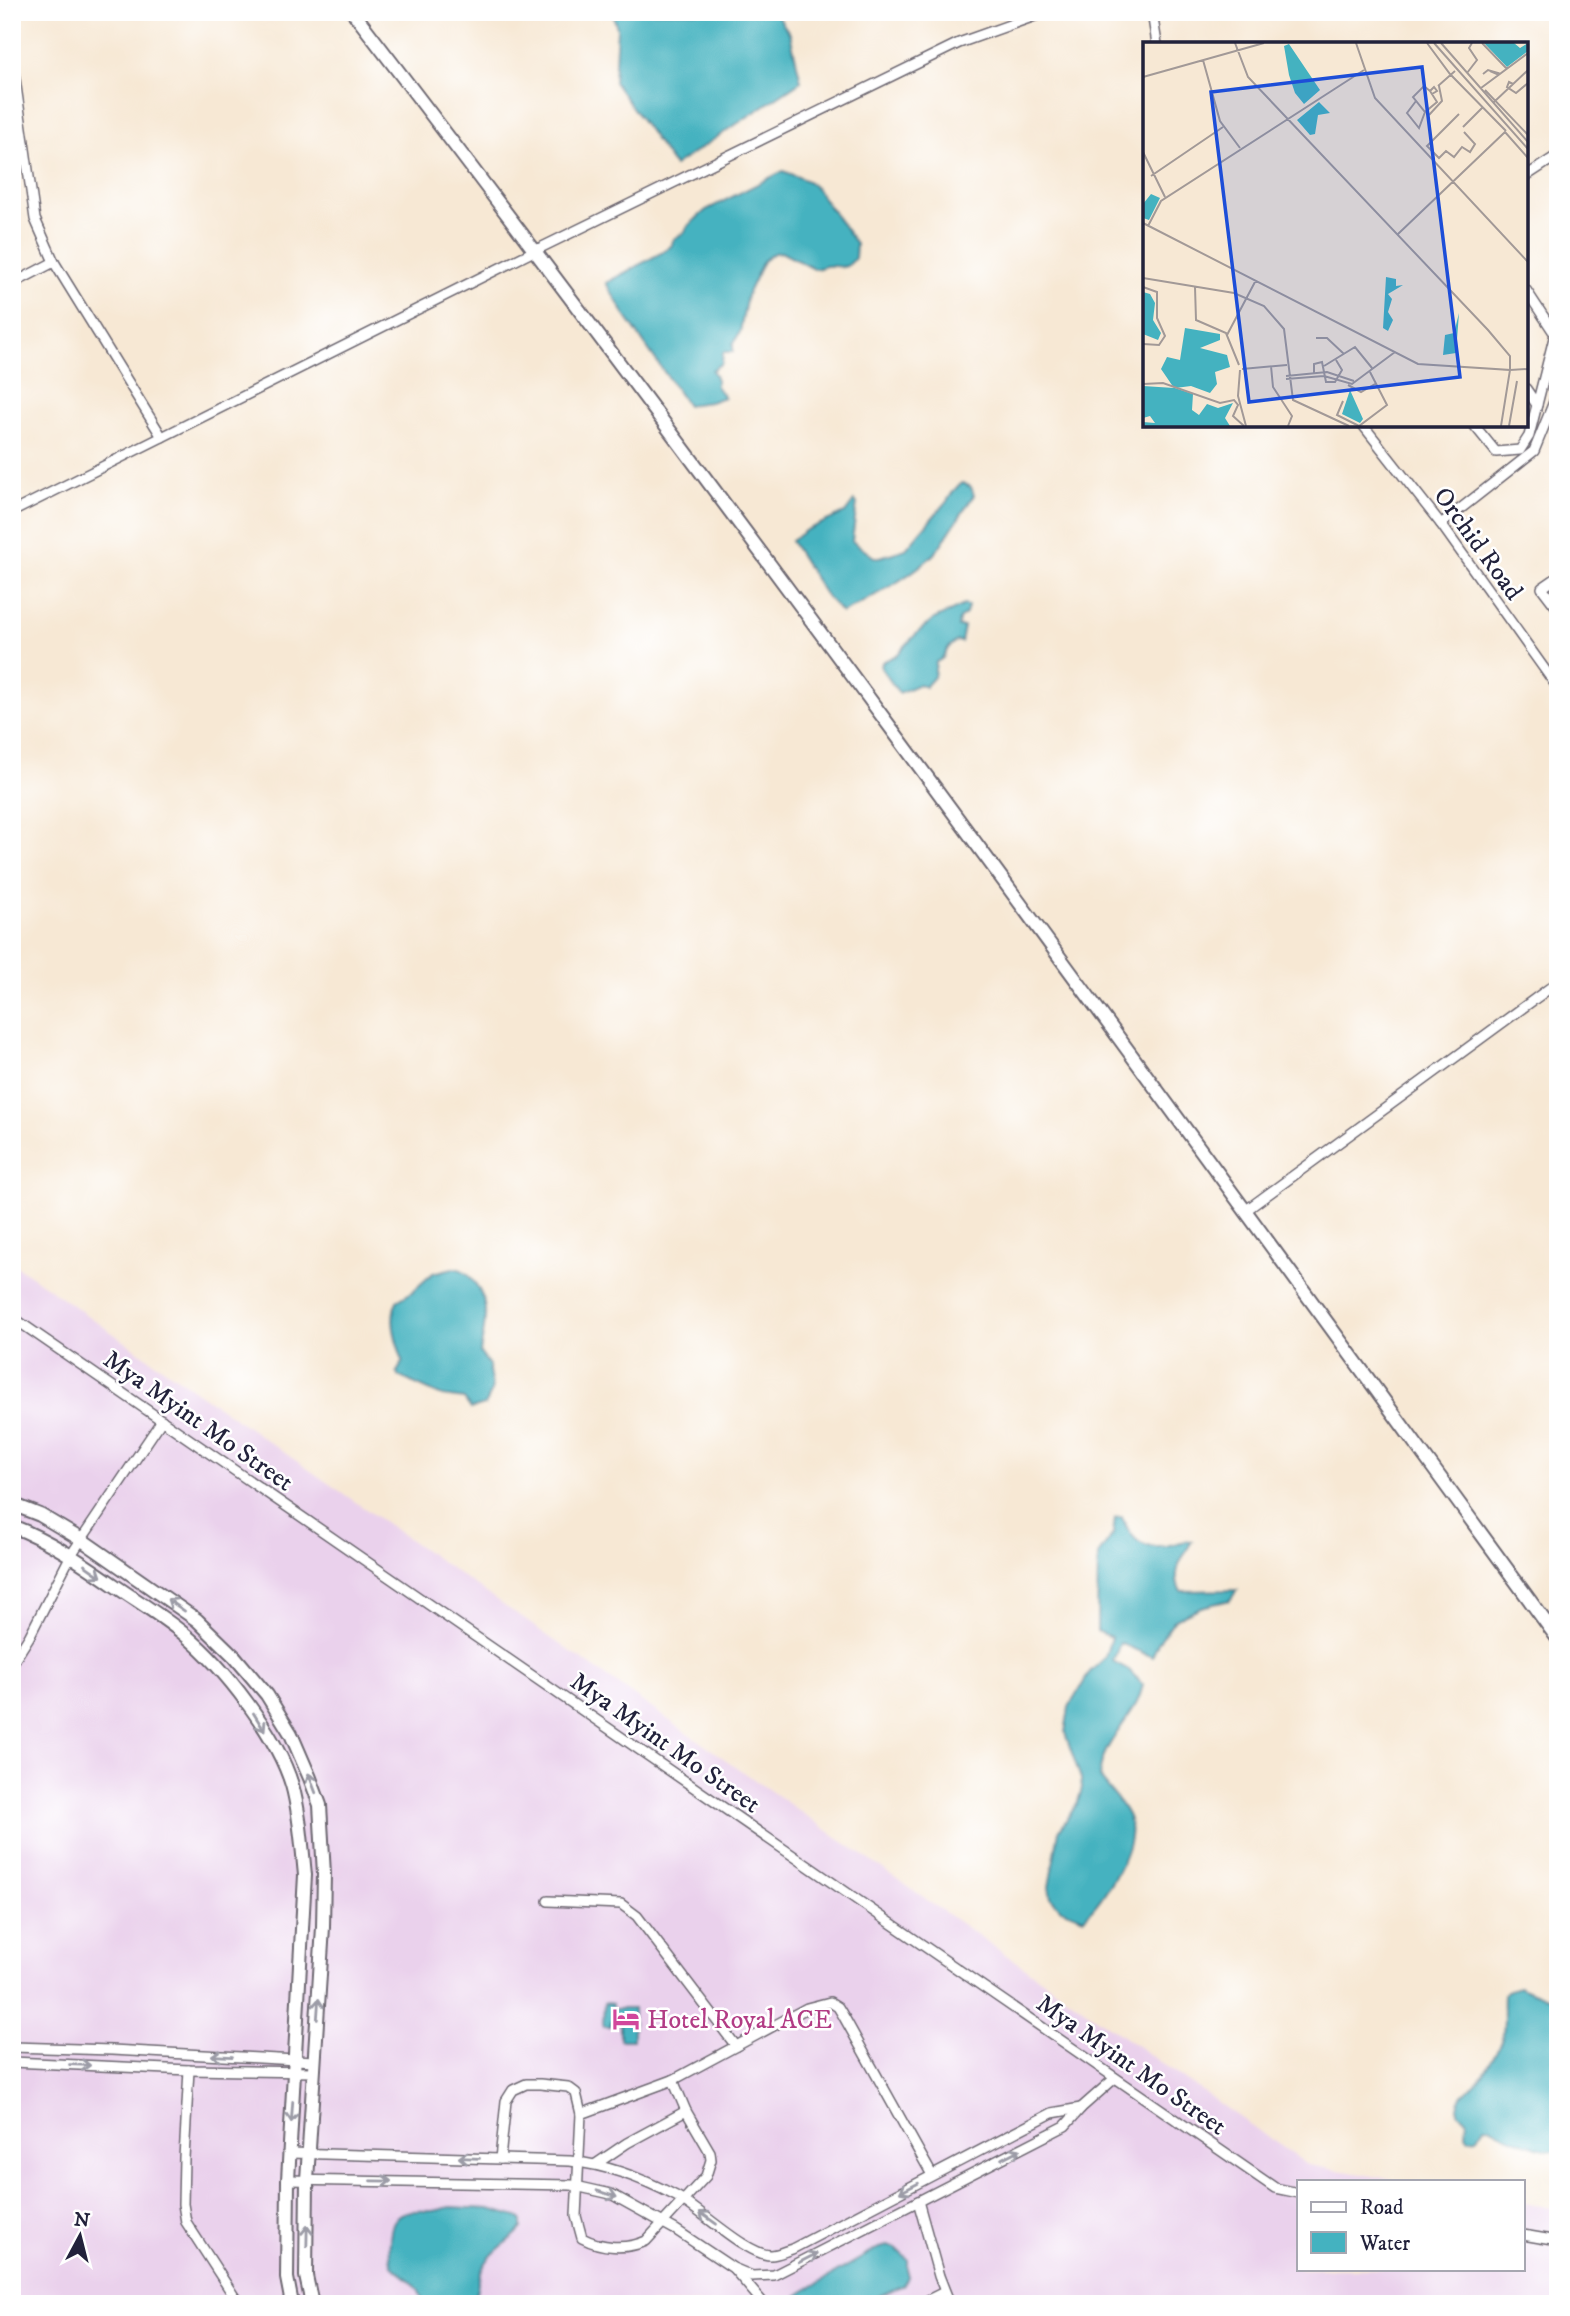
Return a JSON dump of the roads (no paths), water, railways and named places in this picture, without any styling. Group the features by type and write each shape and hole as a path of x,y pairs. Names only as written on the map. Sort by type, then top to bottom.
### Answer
{"main road":[{"path":"353,12 1000,877 1558,1639"},
{"path":"12,1504 40,1515 82,1540 197,1619 235,1657 267,1695 291,1734 320,1805 324,1874 323,1927 307,2180 306,2276 312,2304"},
{"path":"12,1525 71,1555 184,1634 223,1672 250,1707 275,1746 292,1785 305,1875 288,2180 287,2278 292,2304"}],"street":[{"path":"12,512 534,251 959,43 1046,12"},
{"path":"1152,12 1157,42"},
{"path":"12,58 36,219 54,262 162,437"},
{"path":"1528,175 1558,155"},
{"path":"12,284 54,262"},
{"path":"1476,427 1496,452 1520,450 1529,436 1557,334 1528,295"},
{"path":"1441,524 1534,451 1558,391"},
{"path":"1528,392 1537,405"},
{"name":"Orchid Road","path":"1365,427 1441,524 1558,688"},
{"path":"1558,577 1542,588 1558,609"},
{"path":"1245,1211 1558,982"},
{"name":"Mya Myint Mo Street","path":"12,1317 1275,2188 1297,2193"},
{"path":"12,1664 71,1555 162,1420"},
{"path":"548,1901 621,1904 629,1909 736,2046"},
{"path":"581,2114 673,2080 807,2008 830,2002 838,2007 844,2017 932,2175"},
{"path":"12,2047 112,2050 314,2067"},
{"path":"111,2066 112,2050"},
{"path":"12,2062 189,2070 295,2066"},
{"path":"189,2070 183,2181 186,2222 239,2304"},
{"path":"288,2180 577,2187 611,2194 664,2223 733,2268 752,2276 774,2275 1065,2126 1115,2078"},
{"path":"500,2159 506,2101 513,2090 526,2084 568,2087 576,2093 581,2114 577,2187 578,2229 582,2238 602,2246 635,2246 646,2241 706,2176 709,2169 711,2157 673,2080"},
{"path":"290,2153 596,2164 634,2176 684,2201 738,2241 770,2255 792,2249 1052,2113 1081,2108"},
{"path":"596,2164 627,2143 686,2111"},
{"path":"918,2201 944,2292 950,2304"},
{"path":"1524,2235 1558,2241"},
{"path":"733,2268 764,2304"},
{"path":"920,2304 944,2292"}],"water":[{"path":"612,12 775,12 790,34 801,81 674,166 614,82 617,28"},
{"path":"783,171 808,181 816,188 856,244 855,258 845,267 826,266 814,269 781,252 774,253 763,261 747,295 733,352 723,352 722,363 712,370 716,377 716,386 724,397 687,405 626,317 606,283 663,252 706,210"},
{"path":"963,483 971,487 974,495 936,552 904,578 842,613 826,596 791,541 806,530 845,513 854,501 857,503 852,541 874,557 906,549 946,504 955,489"},
{"path":"964,605 968,606 966,614 959,619 958,627 964,627 961,642 957,641 949,647 936,662 934,677 925,687 919,684 899,693 881,668 882,662 897,655 934,619"},
{"path":"453,1268 463,1271 471,1278 478,1287 484,1305 485,1322 480,1353 489,1365 492,1388 485,1405 471,1409 464,1399 442,1396 398,1376 397,1372 403,1362 393,1324 397,1301 412,1292 433,1273"},
{"path":"1122,1517 1131,1534 1145,1545 1162,1547 1192,1541 1177,1571 1181,1591 1237,1590 1230,1600 1201,1607 1175,1619 1158,1643 1152,1657 1120,1643 1113,1661 1129,1670 1143,1685 1136,1704 1108,1748 1099,1777 1128,1817 1129,1842 1110,1885 1084,1918 1061,1909 1051,1898 1049,1887 1059,1831 1078,1802 1082,1788 1065,1733 1069,1707 1090,1672 1105,1658 1111,1637 1097,1631 1098,1555 1113,1534 1115,1518"},
{"path":"1518,1986 1547,1998 1558,1996 1558,2151 1528,2144 1486,2126 1477,2138 1469,2139 1466,2134 1467,2120 1458,2113 1460,2101 1484,2073 1502,2037 1504,1994"},
{"path":"604,2003 612,2004 612,2009 633,2009 633,2040 620,2040 620,2022 611,2022 611,2027 603,2027"},
{"path":"451,2207 490,2209 520,2218 522,2228 485,2263 473,2304 422,2304 416,2287 393,2267 389,2250 391,2230 397,2218 406,2212"},
{"path":"887,2246 895,2248 908,2260 908,2277 903,2285 862,2304 796,2304 797,2296 803,2292 877,2249"}],"place":[{"name":"Hotel Royal ACE","path":"626,2019"}]}
